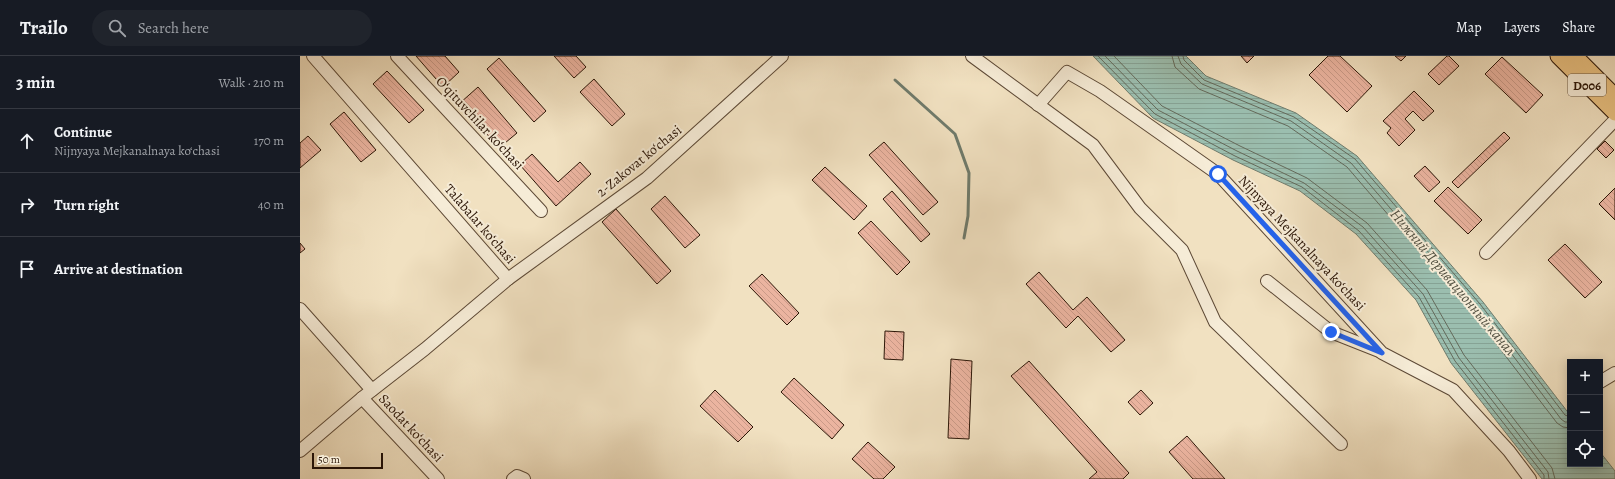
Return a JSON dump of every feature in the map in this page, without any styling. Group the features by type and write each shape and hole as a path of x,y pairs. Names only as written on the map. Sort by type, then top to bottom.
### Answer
{"main road":[{"name":"D006","path":"1558,56 1615,113"},
{"name":"D006","path":"1575,56 1615,96"}],"street":[{"name":"Talabalar ko‘chasi","path":"300,451 362,398 425,349 508,279 313,56"},
{"name":"O‘qituvchilar ko‘chasi","path":"397,56 540,211"},
{"name":"2-Zakovat ko‘chasi","path":"508,279 647,178 782,56"},
{"path":"972,56 1093,145 1140,208 1182,250 1215,322 1342,444"},
{"name":"Nijnyaya Mejkanalnaya ko‘chasi","path":"1038,105 1067,72 1100,91 1218,174 1382,353 1453,390 1509,452 1530,479"},
{"path":"1486,253 1615,120"},
{"path":"1266,281 1331,332 1382,353"},
{"path":"300,309 372,390"},
{"path":"1603,380 1615,373"},
{"name":"Saodat ko‘chasi","path":"362,398 438,479"},
{"path":"513,479 517,476 524,479"}],"water":[{"name":"Нижний Деривационный канал","path":"1093,56 1186,56 1206,76 1296,113 1357,156 1483,302 1567,411 1567,467 1603,467 1603,456 1615,471 1615,479 1542,479 1451,363 1416,300 1356,234 1300,191 1233,160 1153,118"}],"building":[{"path":"416,56 445,56 459,72 443,87"},
{"path":"554,56 576,56 586,67 574,78"},
{"path":"1241,56 1254,56 1247,63"},
{"path":"1328,56 1340,56 1372,86 1347,112 1309,75"},
{"path":"1395,56 1406,56 1401,61"},
{"path":"1447,56 1449,56 1459,66 1439,85 1428,74"},
{"path":"1502,57 1543,95 1526,113 1485,74"},
{"path":"499,58 546,111 534,122 487,69"},
{"path":"387,71 424,110 409,123 373,84"},
{"path":"594,79 625,114 612,126 580,92"},
{"path":"478,87 517,133 499,148 460,103"},
{"path":"1414,91 1434,111 1423,121 1413,111 1405,119 1415,130 1399,146 1387,133 1391,128 1383,121"},
{"path":"344,112 376,150 361,162 330,124"},
{"path":"1504,132 1510,138 1458,188 1452,182"},
{"path":"308,136 321,150 300,168 300,143"},
{"path":"1605,141 1614,150 1606,158 1597,149"},
{"path":"884,142 938,202 923,215 869,155"},
{"path":"532,154 558,182 580,162 591,174 556,206 520,165"},
{"path":"1425,166 1440,182 1429,192 1414,176"},
{"path":"825,167 867,206 854,220 812,180"},
{"path":"1448,187 1482,220 1468,234 1434,201"},
{"path":"1615,188 1615,220 1599,204"},
{"path":"892,191 930,234 921,242 883,199"},
{"path":"665,196 700,235 685,248 651,209"},
{"path":"616,209 671,271 657,284 602,222"},
{"path":"871,221 910,262 897,275 858,233"},
{"path":"300,243 305,249 300,253"},
{"path":"1565,244 1602,282 1585,298 1548,260"},
{"path":"1039,272 1073,310 1087,297 1125,340 1111,352 1078,316 1066,328 1026,284"},
{"path":"762,274 799,313 787,325 749,286"},
{"path":"885,331 904,332 903,360 884,359"},
{"path":"951,359 972,361 969,439 948,438"},
{"path":"1029,361 1129,473 1123,479 1089,479 1097,472 1011,376"},
{"path":"794,378 844,425 832,439 781,392"},
{"path":"715,390 753,427 738,442 700,406"},
{"path":"1141,390 1153,403 1140,415 1128,402"},
{"path":"1187,436 1225,479 1193,479 1169,452"},
{"path":"868,442 895,467 883,479 874,479 852,459"}],"waterway":[{"path":"895,80 955,134 969,173 968,216 964,238"}],"route":[{"path":"1218,174 1382,353 1331,332"}]}
